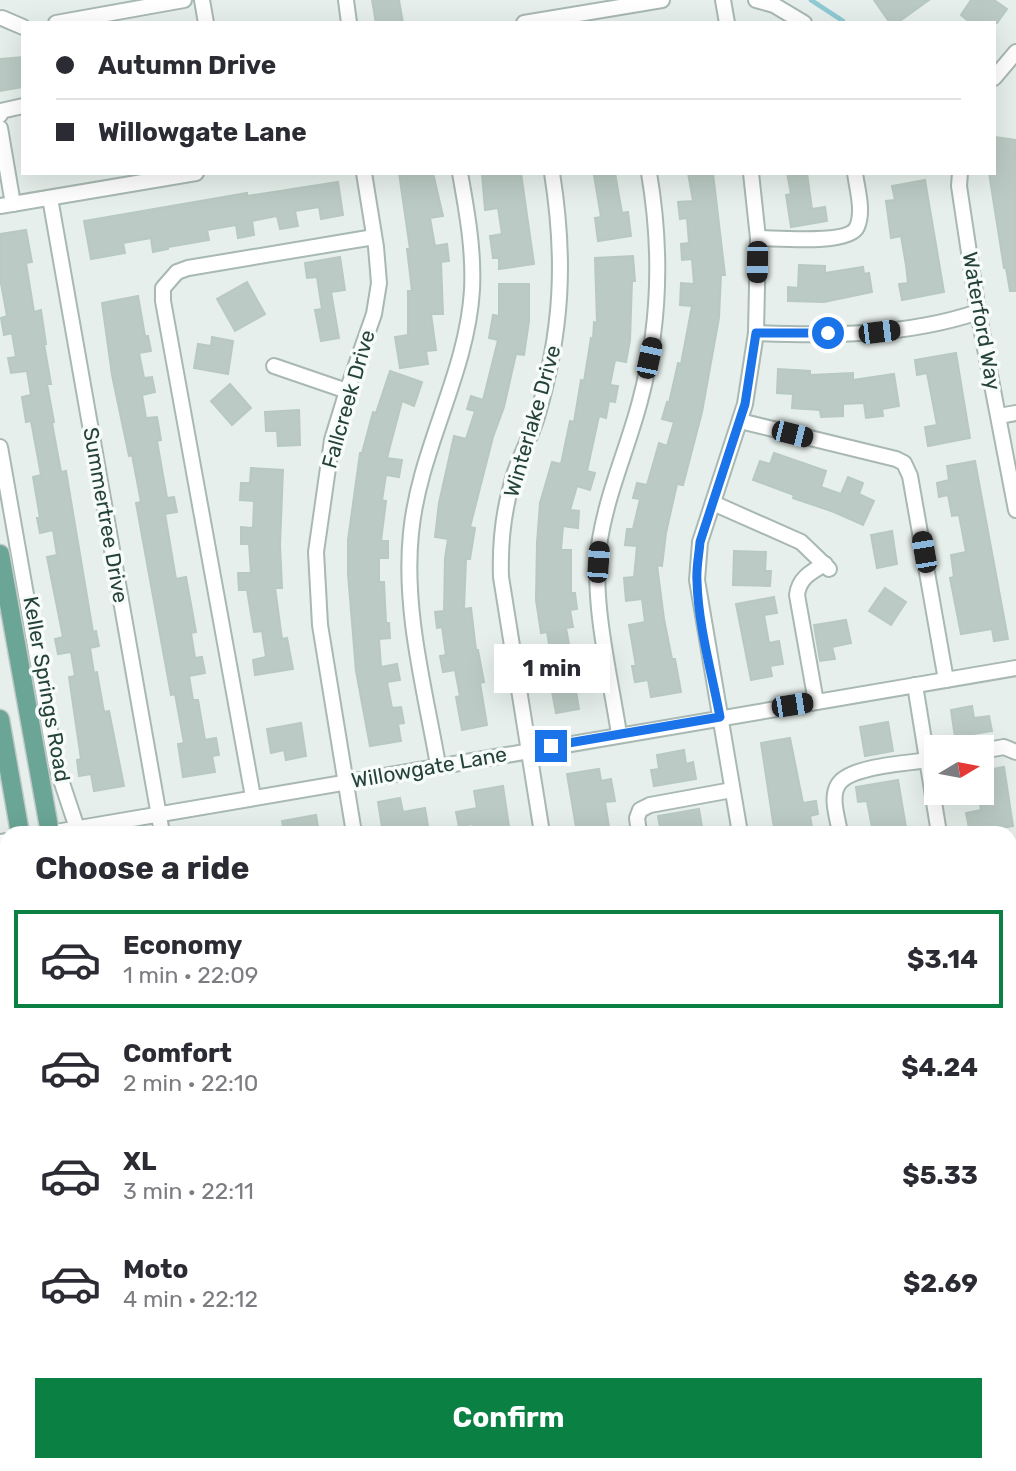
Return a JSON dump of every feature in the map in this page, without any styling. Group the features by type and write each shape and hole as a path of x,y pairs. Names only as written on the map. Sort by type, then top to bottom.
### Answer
{"main road":[{"name":"Keller Springs Road","path":"0,554 49,826"},
{"path":"0,719 19,826"}],"street":[{"path":"64,21 125,5 184,0"},
{"path":"202,0 206,21"},
{"path":"346,0 349,21"},
{"path":"536,21 662,0"},
{"path":"723,0 727,21"},
{"path":"756,0 774,5 801,21"},
{"path":"2,18 21,26"},
{"path":"996,76 1016,52"},
{"path":"0,116 1,111 21,106"},
{"path":"0,128 6,205 184,175"},
{"name":"Fallcreek Drive","path":"353,826 320,625 316,552 332,440 374,314 379,283 364,175"},
{"path":"438,765 413,624 411,534 418,484 452,382 464,338 472,292 470,234 460,175"},
{"name":"Winterlake Drive","path":"541,826 500,577 500,559 511,486 537,419 555,346 561,275 552,175"},
{"path":"619,734 597,585 600,539 640,401 654,336 657,232 649,175"},
{"path":"739,826 697,580 700,542 745,404 756,333 758,238 751,175"},
{"path":"758,238 831,239 856,230 860,218 855,175"},
{"name":"Waterford Way","path":"960,175 958,186 978,313 1014,487 1016,510"},
{"name":"Summertree Drive","path":"50,198 161,826"},
{"path":"253,797 163,301 163,288 177,272 188,268 374,237"},
{"path":"756,333 864,334 978,313"},
{"path":"274,366 347,391"},
{"path":"999,416 1016,414"},
{"path":"740,421 904,463 910,476 946,680"},
{"path":"0,447 55,765 76,826"},
{"path":"713,503 801,542 828,567 806,575 798,585 797,595 816,702"},
{"name":"Willowgate Lane","path":"88,826 1016,668"},
{"path":"915,685 926,735"},
{"path":"994,749 1004,747 1016,752"},
{"path":"839,826 835,801 837,785 846,776 859,771 924,761"},
{"path":"638,826 640,810 650,805 733,790"},
{"path":"936,805 938,826"}],"building":[{"path":"372,0 399,0 403,21 376,21"},
{"path":"874,0 929,0 900,21 889,21"},
{"path":"971,0 994,0 1007,9 997,23 968,21 961,15"},
{"path":"21,57 21,87 0,91 0,59"},
{"path":"996,137 1016,140 1016,291 1010,291 989,175 996,175"},
{"path":"399,175 433,175 443,216 430,218 435,246 447,244 449,261 441,262 443,314 431,314 436,350 426,351 428,364 400,368 395,337 408,335 408,291 412,291 407,249 410,249"},
{"path":"482,175 521,175 534,264 499,269 499,258 493,258 490,236 502,234 498,208 485,210"},
{"path":"594,175 615,175 622,213 628,212 631,236 598,241 595,218 601,217"},
{"path":"688,175 713,175 725,275 721,275 719,318 702,412 683,485 677,484 662,566 657,565 664,619 681,692 651,697 648,680 635,682 632,666 636,666 629,625 645,622 642,599 626,601 624,578 634,577 637,546 625,545 627,529 633,529 640,499 633,498 637,483 647,485 659,443 667,446 674,422 662,419 667,402 669,403 678,363 681,364 692,306 680,305 681,283 694,284 692,259 682,260 681,244 689,243 687,218 680,219 678,202 693,201"},
{"path":"787,175 807,175 812,209 825,207 827,221 791,227 786,195 791,194"},
{"path":"925,180 944,292 902,300 899,284 908,283 906,265 901,236 891,238 886,201 895,200 892,186"},
{"path":"338,182 343,215 321,219 319,207 295,211 298,226 280,229 277,216 252,221 254,235 238,238 236,225 207,230 209,240 153,252 151,238 123,243 125,253 91,259 84,221 247,193 247,196"},
{"path":"26,230 32,262 26,263 34,312 41,310 46,344 52,423 61,472 66,471 93,632 96,631 99,646 90,648 94,673 97,672 104,712 109,711 124,786 94,791 91,774 79,776 77,760 81,759 69,677 75,676 71,652 58,654 55,639 63,637 47,557 57,555 53,530 40,533 37,518 40,518 33,477 41,475 31,421 26,422 22,397 31,395 27,371 11,373 8,358 16,357 12,333 4,335 1,318 7,316 0,278 0,234"},
{"path":"633,256 635,281 632,281 630,340 626,362 615,360 610,385 618,386 615,402 609,401 606,418 599,416 587,471 595,473 590,490 577,486 570,510 579,511 578,528 563,526 561,550 571,550 571,593 575,593 577,609 570,610 573,627 566,628 575,677 587,674 589,689 576,691 579,709 556,713 550,681 555,680 547,632 541,633 536,600 540,503 552,462 561,464 570,421 574,422 581,380 584,381 594,322 597,323 595,258"},
{"path":"340,257 345,290 331,292 339,338 321,341 315,310 322,309 317,277 307,278 305,263"},
{"path":"799,265 825,266 825,273 863,267 864,274 869,273 872,292 824,302 788,301 788,287 798,288"},
{"path":"247,282 265,314 235,331 217,299"},
{"path":"499,284 529,284 529,321 524,355 516,354 470,527 475,528 470,559 466,559 464,609 471,608 476,650 484,682 480,683 487,725 462,730 456,697 460,696 455,670 443,672 440,656 446,655 442,627 437,628 435,612 444,611 448,539 435,537 439,503 454,436 466,439 475,411 467,409 471,396 483,400 498,340 489,338 493,315 499,316"},
{"path":"138,296 145,336 148,336 151,351 139,353 144,378 152,377 155,392 142,395 146,418 157,417 161,440 157,441 167,498 174,497 177,512 165,514 176,579 186,577 196,632 191,633 195,658 202,657 205,673 189,676 193,700 198,700 205,740 216,738 219,755 212,756 215,772 183,777 178,744 184,743 175,694 171,695 136,503 141,502 112,375 102,303"},
{"path":"212,337 233,341 228,374 194,368 198,344 211,346"},
{"path":"956,353 970,438 928,446 925,427 937,425 927,373 917,375 915,360"},
{"path":"778,369 810,371 810,375 853,373 853,380 894,374 899,406 882,409 883,416 866,418 864,403 843,404 843,416 821,417 820,410 792,408 793,394 777,393"},
{"path":"390,371 422,382 414,406 402,401 387,458 402,460 399,477 386,475 382,500 386,501 381,541 388,541 388,558 379,558 379,582 384,582 386,623 389,623 390,638 379,639 381,667 397,664 400,680 387,682 392,708 401,707 404,723 398,724 401,741 370,746 356,671 348,540 360,453"},
{"path":"230,384 251,408 232,425 211,401"},
{"path":"299,410 300,445 278,446 277,431 266,431 265,412"},
{"path":"774,453 826,471 821,487 841,494 848,477 863,483 859,494 874,501 863,525 753,480 760,461 770,464"},
{"path":"975,461 1008,639 994,641 992,629 961,634 950,578 954,577 951,555 966,552 959,515 952,516 948,495 939,497 937,483 949,480 947,466"},
{"path":"251,468 283,470 280,545 282,588 275,588 282,639 287,638 293,669 255,675 253,660 266,657 262,631 254,632 247,590 239,590 238,573 251,573 249,544 241,544 241,527 253,528 254,501 240,500 241,483 250,483"},
{"path":"892,531 897,564 877,568 871,535"},
{"path":"734,551 766,552 765,571 771,571 770,586 733,585"},
{"path":"885,588 906,602 891,625 869,611"},
{"path":"774,597 777,613 764,615 769,643 779,641 783,664 770,666 772,676 751,680 736,604"},
{"path":"846,620 851,643 832,647 835,659 820,661 814,625"},
{"path":"972,706 974,718 989,716 992,731 955,735 951,710"},
{"path":"888,722 893,751 865,756 860,727"},
{"path":"301,723 306,756 286,760 284,750 271,753 267,729"},
{"path":"790,738 803,803 816,801 818,814 810,816 812,826 774,826 761,743"},
{"path":"684,750 686,764 693,762 696,779 654,786 651,770 659,769 657,755"},
{"path":"1004,767 1013,826 969,826 966,813 981,810 980,805 994,805 994,769"},
{"path":"599,769 601,781 611,779 615,801 605,802 609,826 576,826 567,774"},
{"path":"898,780 906,826 872,826 867,801 858,802 856,787"},
{"path":"503,786 509,826 459,826 456,812 477,808 474,791"},
{"path":"400,798 403,812 425,808 428,826 382,826 378,802"},
{"path":"699,809 702,826 660,826 658,816"},
{"path":"316,815 318,826 283,826 282,821"}],"waterway":[{"path":"811,0 843,21"}],"route":[{"path":"551,746 720,717 700,610 698,561 700,542 745,404 756,333 828,333"}]}
